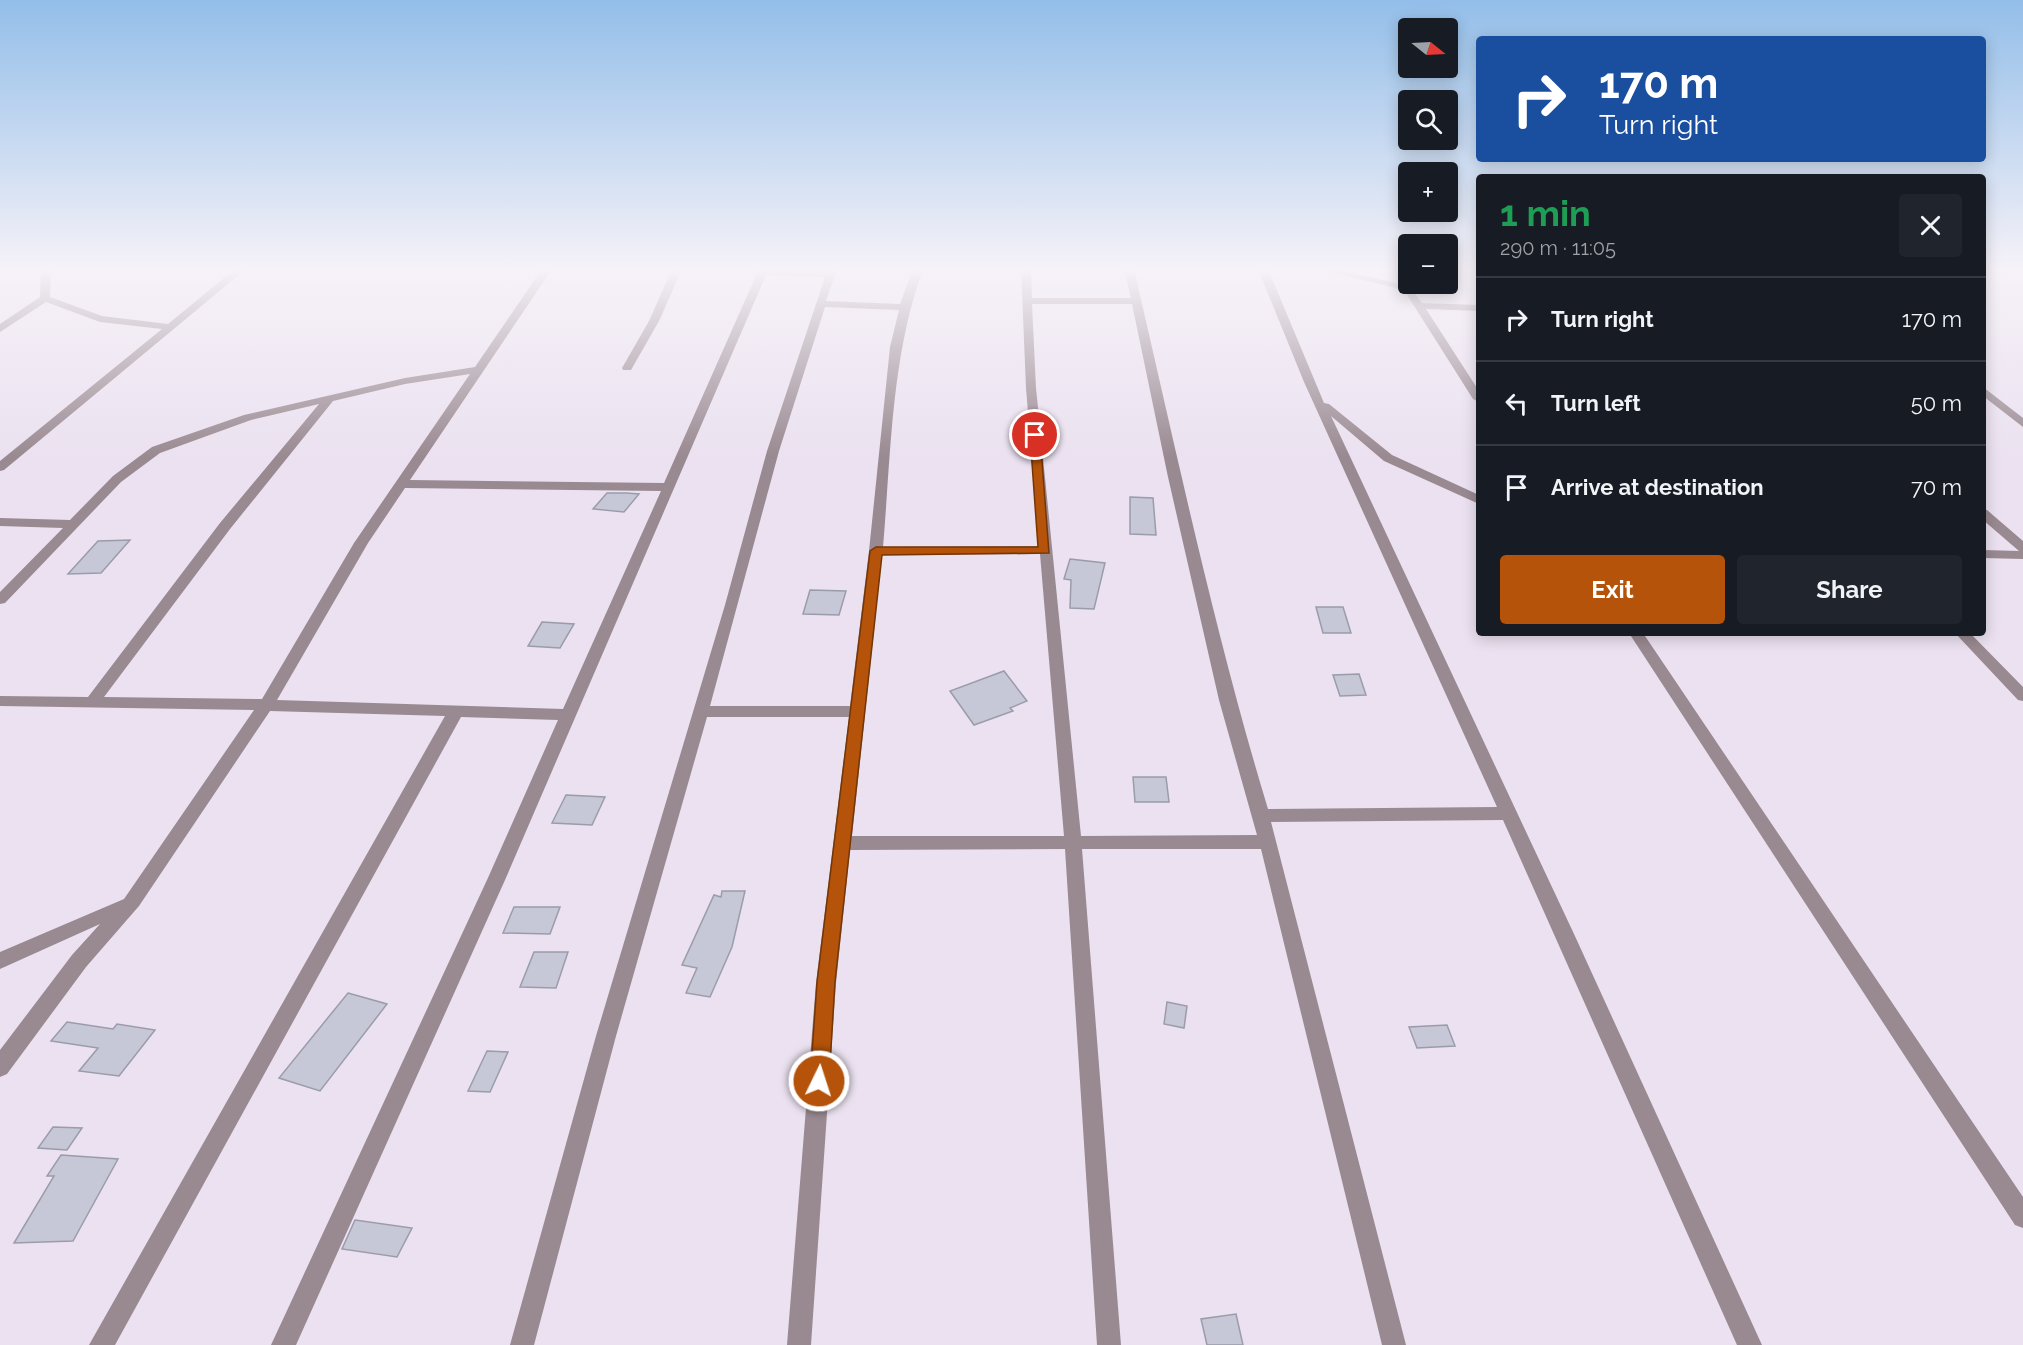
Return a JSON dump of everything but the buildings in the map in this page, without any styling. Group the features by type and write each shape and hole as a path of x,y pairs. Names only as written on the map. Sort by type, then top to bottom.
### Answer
{"street":[{"path":"0,466 165,332"},
{"path":"0,1066 79,961 133,901 266,705 361,543 506,332"},
{"path":"627,368 648,332"},
{"path":"283,1345 569,715 736,332"},
{"path":"522,1345 603,1048 732,605 773,451 810,332"},
{"path":"799,1345 826,982 876,551 898,332"},
{"path":"1029,332 1031,388 1044,550 1074,844 1109,1345"},
{"path":"1143,332 1224,688 1268,842 1394,1345"},
{"path":"1290,332 1750,1345"},
{"path":"1434,332 1476,394"},
{"path":"0,600 117,479 156,450 248,417 405,381 481,369"},
{"path":"1986,393 2023,424"},
{"path":"92,702 225,526 329,399"},
{"path":"1320,402 1389,458 1476,499"},
{"path":"401,484 668,487"},
{"path":"1986,516 2023,548"},
{"path":"0,522 74,524"},
{"path":"876,551 1044,550"},
{"path":"1986,554 2023,555"},
{"path":"1638,636 2023,1217"},
{"path":"1965,636 2023,696"},
{"path":"0,701 266,705 569,715"},
{"path":"101,1345 456,711"},
{"path":"699,712 856,711"},
{"path":"1261,816 1509,813"},
{"path":"842,843 1268,842"},
{"path":"0,960 133,901"}],"route":[{"path":"819,1081 826,982 876,551 1044,550 1035,435"}]}
